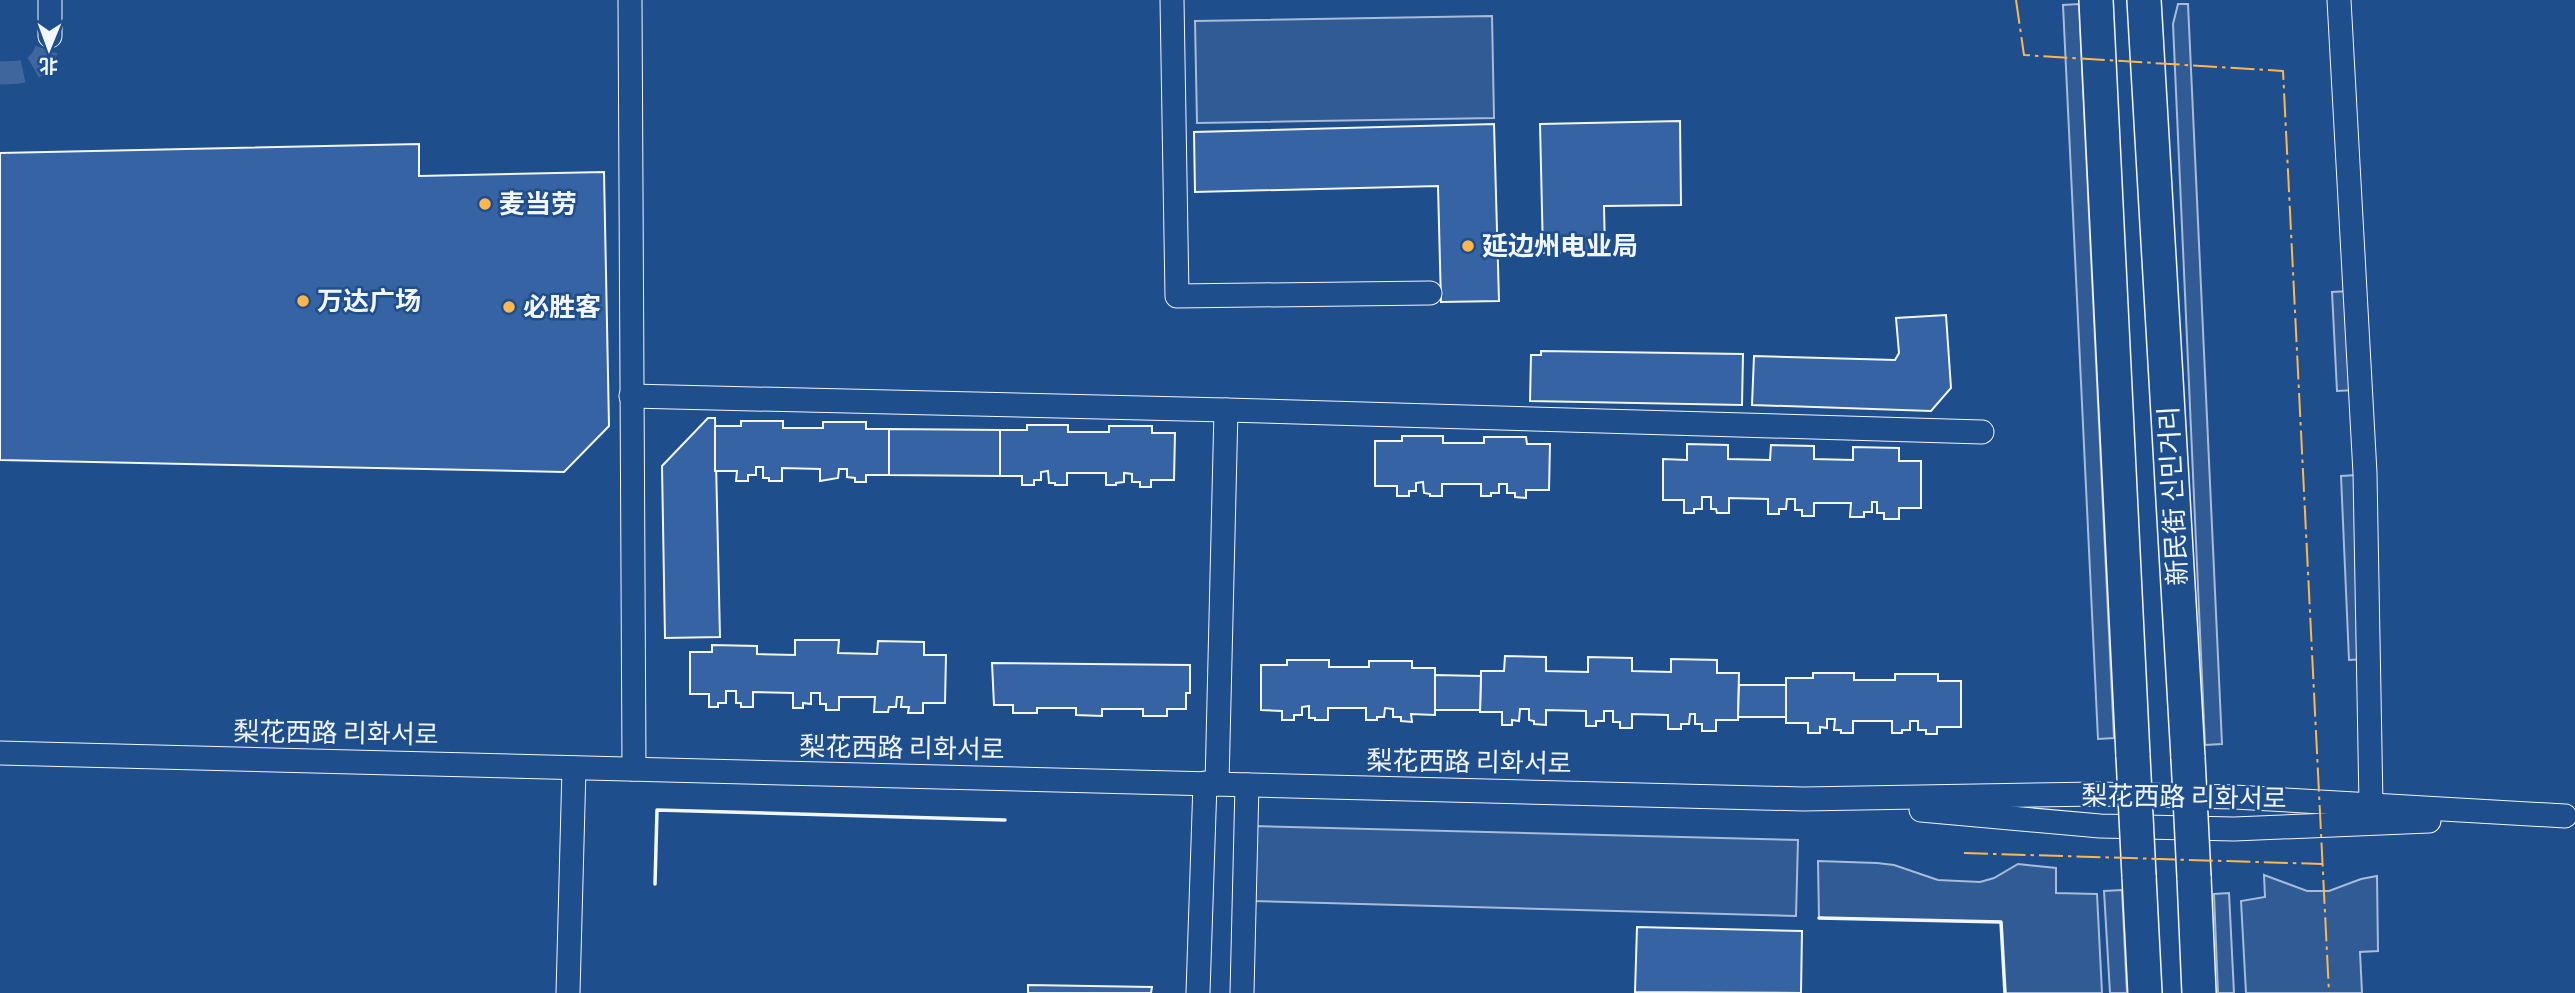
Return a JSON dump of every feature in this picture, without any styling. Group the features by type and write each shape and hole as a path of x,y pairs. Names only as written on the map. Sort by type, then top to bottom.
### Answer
{"highway":[{"name":"新民街 신민거리","path":"2096,0 2145,993"},
{"name":"新民街 신민거리","path":"2144,0 2199,993"}],"street":[{"path":"50,0 50,36"},
{"path":"630,0 634,769"},
{"path":"1172,0 1177,296 1430,293"},
{"path":"2339,0 2365,473 2371,805"},
{"path":"631,396 1982,432"},
{"path":"1198,993 1211,784 1226,410"},
{"name":"梨花西路 리화서로","path":"0,753 1803,799 2098,794 2234,797 2570,816"},
{"path":"568,993 574,768"},
{"path":"1242,993 1247,785"},
{"name":"梨花西路 리화서로","path":"1803,799 2100,826 2234,829 2570,816"}],"shaded area":[{"path":"2079,4 2114,738 2098,739 2063,5"},
{"path":"2178,4 2188,4 2222,744 2205,745 2173,24"},
{"path":"1492,16 1494,118 1197,123 1195,21"},
{"path":"2351,291 2356,390 2337,391 2332,292"},
{"path":"2357,475 2365,659 2349,660 2341,476"},
{"path":"1252,826 1798,840 1796,916 1251,901"},
{"path":"1818,861 1894,865 1938,880 1980,882 1994,878 2018,864 2056,868 2056,893 2097,894 2102,993 2005,993 2001,922 1819,918"},
{"path":"2264,875 2307,891 2329,891 2377,876 2378,951 2360,952 2362,993 2246,993 2241,901 2265,897"},
{"path":"2122,890 2127,993 2110,993 2104,891"},
{"path":"2229,893 2234,993 2218,993 2214,894"}],"building":[{"path":"1680,121 1681,205 1604,206 1605,252 1543,253 1540,124"},
{"name":"延边州电业局","path":"1494,124 1499,301 1441,302 1438,186 1195,192 1194,132"},
{"name":"万达广场","path":"419,144 419,176 604,172 609,426 564,472 0,460 0,153"},
{"path":"1946,315 1951,388 1931,411 1752,405 1754,356 1895,360 1899,353 1896,318"},
{"path":"1541,351 1743,354 1742,405 1530,401 1531,355 1541,355"},
{"path":"708,418 715,418 720,637 665,638 662,466"},
{"path":"741,421 783,421 783,428 823,428 823,422 866,422 866,429 889,429 889,475 866,475 866,482 855,482 855,478 847,477 847,469 839,469 838,478 820,481 820,469 782,468 782,481 769,481 769,478 763,478 763,467 756,467 756,475 748,475 748,481 736,481 737,471 715,471 715,426 741,426"},
{"path":"1027,425 1068,425 1068,432 1109,432 1109,426 1152,426 1152,433 1175,433 1174,480 1151,480 1151,487 1140,487 1140,482 1132,482 1132,474 1124,473 1124,482 1106,485 1106,473 1067,473 1067,485 1055,485 1049,483 1048,471 1041,472 1041,480 1034,480 1034,485 1022,485 1022,476 1000,476 1000,430 1027,430"},
{"path":"889,429 1000,430 1000,476 889,475"},
{"path":"1402,436 1443,436 1443,443 1484,443 1484,437 1526,437 1527,444 1550,444 1549,490 1526,490 1526,498 1515,497 1515,493 1507,493 1507,484 1499,484 1499,493 1481,496 1481,484 1442,484 1442,496 1430,496 1424,493 1423,482 1416,483 1416,491 1409,491 1409,496 1397,496 1397,486 1375,486 1375,441 1402,441"},
{"path":"1687,444 1728,445 1728,459 1770,460 1771,445 1814,446 1814,459 1853,460 1853,447 1899,448 1899,461 1921,461 1921,508 1899,508 1899,519 1884,519 1884,513 1877,513 1877,502 1872,502 1872,512 1864,512 1864,517 1850,517 1851,503 1814,503 1814,516 1802,516 1802,510 1795,510 1795,499 1787,499 1786,509 1779,509 1779,514 1768,514 1768,499 1729,498 1729,513 1717,513 1716,509 1711,509 1711,497 1702,497 1702,509 1694,509 1694,513 1684,513 1684,500 1663,500 1663,459 1687,460"},
{"path":"795,640 839,640 838,653 877,654 878,641 924,642 924,655 946,655 945,703 923,703 923,713 908,713 909,707 901,707 902,697 897,697 896,707 889,707 888,712 874,712 875,697 839,697 839,710 826,710 826,704 820,704 820,693 811,693 811,704 803,703 803,708 793,708 793,693 753,692 753,707 741,707 741,703 736,703 736,691 726,691 726,703 709,707 709,694 690,694 690,652 712,652 712,645 757,646 757,654 795,655"},
{"path":"1505,656 1546,657 1546,671 1588,672 1588,657 1632,658 1632,671 1671,672 1671,659 1717,660 1717,673 1739,673 1738,720 1716,720 1716,731 1702,731 1702,724 1695,724 1695,714 1690,714 1689,724 1681,724 1681,729 1668,729 1668,715 1632,714 1632,728 1620,728 1620,722 1613,722 1613,711 1604,711 1604,721 1596,721 1596,726 1586,726 1586,711 1546,710 1546,725 1534,724 1534,721 1529,720 1529,709 1520,709 1519,721 1512,720 1512,725 1502,725 1502,712 1480,712 1481,671 1504,671"},
{"path":"1287,660 1329,660 1329,667 1369,667 1369,661 1412,661 1412,668 1435,668 1435,715 1411,714 1412,722 1401,721 1401,717 1393,717 1393,709 1385,708 1384,717 1366,720 1366,708 1328,708 1328,720 1315,720 1309,718 1309,706 1302,707 1302,715 1294,715 1294,720 1282,720 1282,711 1261,710 1261,665 1287,665"},
{"path":"992,663 1190,665 1190,693 1186,693 1186,709 1167,709 1167,716 1143,716 1143,709 1102,709 1102,716 1076,715 1076,708 1037,708 1037,713 1013,713 1013,705 994,705"},
{"path":"1813,673 1854,673 1854,680 1895,680 1895,674 1938,674 1938,681 1961,681 1961,727 1937,727 1937,734 1926,734 1926,730 1918,730 1918,721 1910,721 1910,730 1892,733 1892,721 1853,721 1853,733 1841,733 1841,730 1834,730 1835,719 1827,719 1827,728 1820,727 1820,733 1808,733 1808,723 1786,723 1786,678 1813,678"},
{"path":"1435,675 1481,676 1480,710 1435,710"},
{"path":"1739,685 1786,685 1786,717 1738,717"},
{"path":"1637,927 1802,931 1801,993 1635,992"},
{"path":"1028,985 1152,987 1151,993 1028,993"}],"tunnel":[{"path":"0,73 20,72 34,67 44,56 50,36"}],"wall":[{"path":"655,884 657,810 1005,820"},
{"path":"1819,918 2001,922 2005,993"}],"power":[{"path":"2016,0 2024,55 2283,71 2329,993"},
{"path":"1964,853 2322,864"}],"place":[{"name":"麦当劳","path":"485,204"},
{"name":"延边州电业局","path":"1468,246"},
{"name":"万达广场","path":"303,301"},
{"name":"必胜客","path":"509,307"}]}
